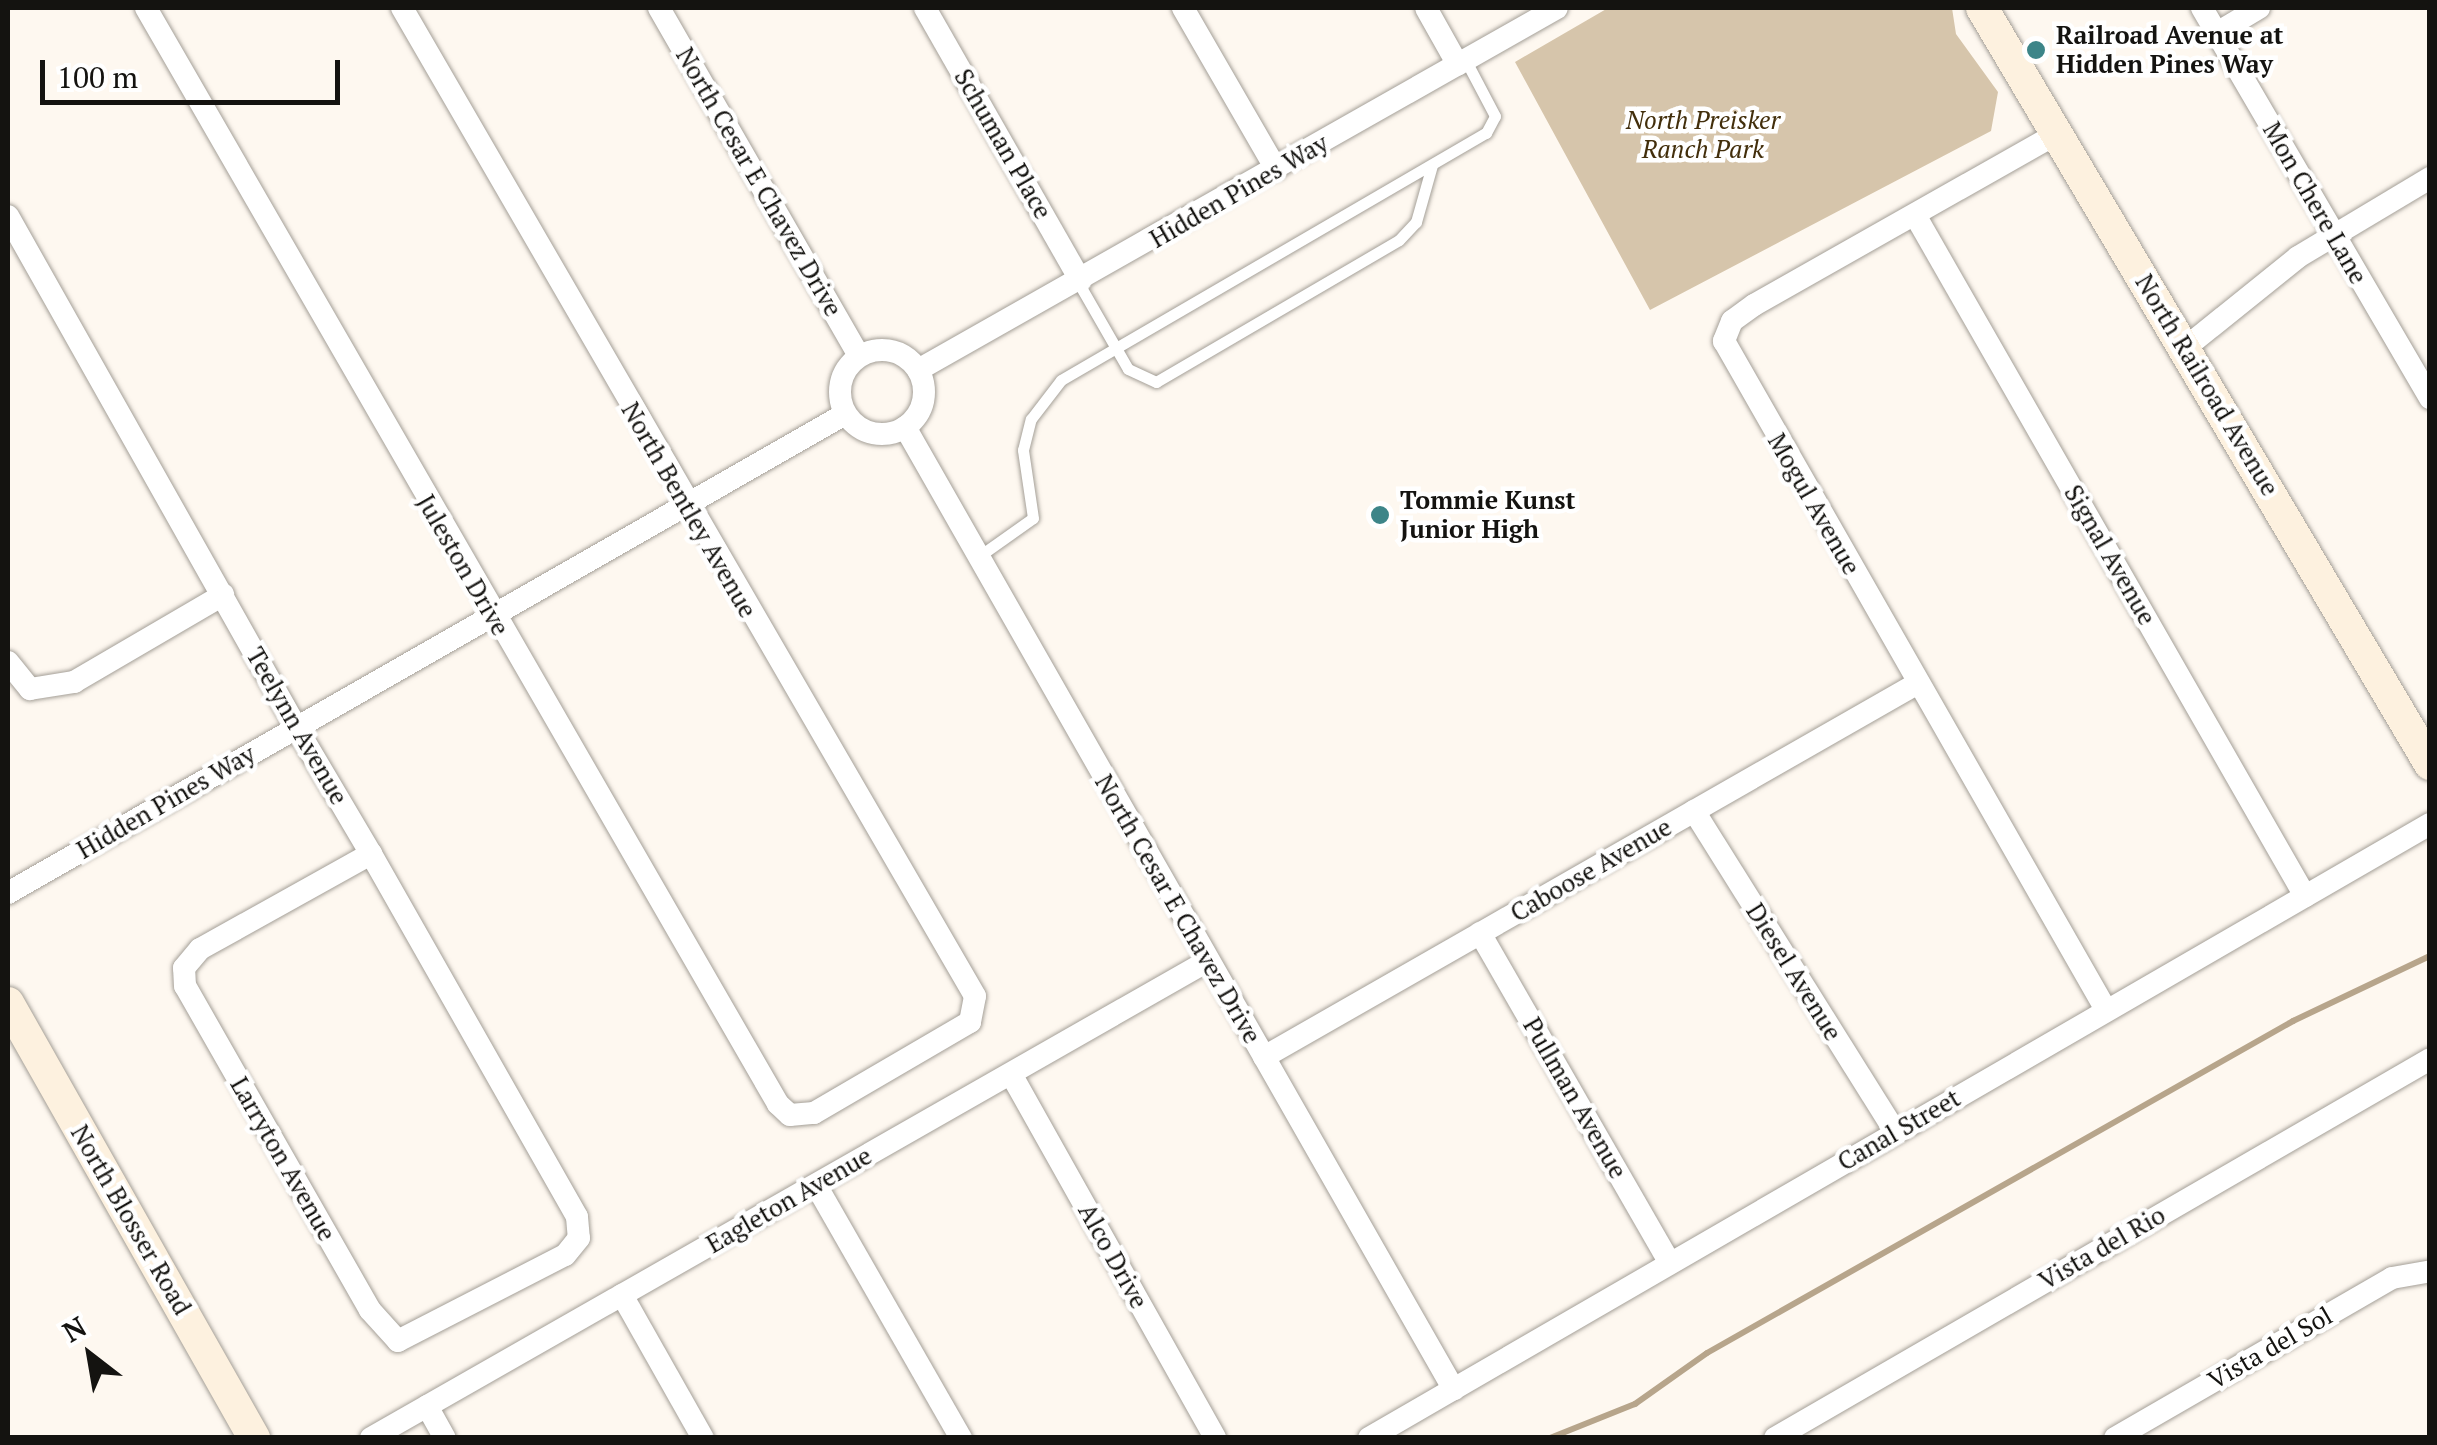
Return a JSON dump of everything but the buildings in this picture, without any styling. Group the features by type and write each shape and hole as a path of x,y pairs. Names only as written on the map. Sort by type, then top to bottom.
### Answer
{"street":[{"name":"Juleston Drive","path":"146,8 491,616 790,1115"},
{"name":"North Bentley Avenue","path":"402,8 684,505 970,985 974,1012 970,1022 830,1104 790,1115"},
{"name":"North Cesar E Chavez Drive","path":"660,8 859,356"},
{"name":"Schuman Place","path":"925,8 1080,281"},
{"path":"1183,8 1276,170"},
{"path":"1426,8 1462,63"},
{"name":"Hidden Pines Way","path":"918,370 1557,8"},
{"name":"North Railroad Avenue","path":"1982,8 2430,764"},
{"name":"Mon Chere Lane","path":"2202,8 2430,398"},
{"path":"2217,33 2259,8"},
{"name":"Mogul Avenue","path":"2058,133 1754,305 1732,320 1724,340 2106,1010"},
{"path":"2185,348 2332,234 2430,178"},
{"name":"Signal Avenue","path":"1915,215 2305,896"},
{"name":"Teelynn Avenue","path":"8,216 577,1217 579,1238 542,1268 398,1341"},
{"path":"885,350 918,370 921,408 905,427 872,433 845,414 839,389 859,356 885,350"},
{"name":"Hidden Pines Way","path":"8,893 845,414"},
{"name":"North Cesar E Chavez Drive","path":"905,427 1206,962 1454,1390"},
{"path":"11,668 30,688 74,682 223,595"},
{"name":"Caboose Avenue","path":"1264,1057 1918,682"},
{"name":"Diesel Avenue","path":"1694,811 1894,1132"},
{"name":"Canal Street","path":"1369,1438 2430,824"},
{"name":"Larryton Avenue","path":"371,854 200,949 184,968 185,986 350,1276 398,1341"},
{"name":"Pullman Avenue","path":"1480,933 1669,1262"},
{"name":"Eagleton Avenue","path":"371,1438 1206,962"},
{"name":"North Blosser Road","path":"8,1003 254,1438"},
{"name":"Vista del Rio","path":"1774,1438 2430,1059"},
{"name":"Alco Drive","path":"1012,1074 1215,1438"},
{"path":"816,1185 960,1438"},
{"name":"Vista del Sol","path":"2115,1438 2392,1278 2430,1272"},
{"path":"622,1295 703,1438"},
{"path":"427,1406 446,1438"}],"lane":[{"path":"978,556 1033,518 1023,450 1041,402 1115,346 1494,125 1462,63"},
{"path":"1080,281 1132,374 1156,382 1286,309 1410,230 1432,164"}],"green space":[{"name":"North Preisker Ranch Park","path":"1608,8 1952,8 1956,34 1998,92 1991,131 1650,310 1515,62"}],"waterway":[{"path":"1550,1438 1635,1404 1707,1353 2293,1021 2430,956"}],"place":[{"name":"Railroad Avenue at Hidden Pines Way","path":"2036,50"},
{"name":"Tommie Kunst Junior High","path":"1380,515"}]}
